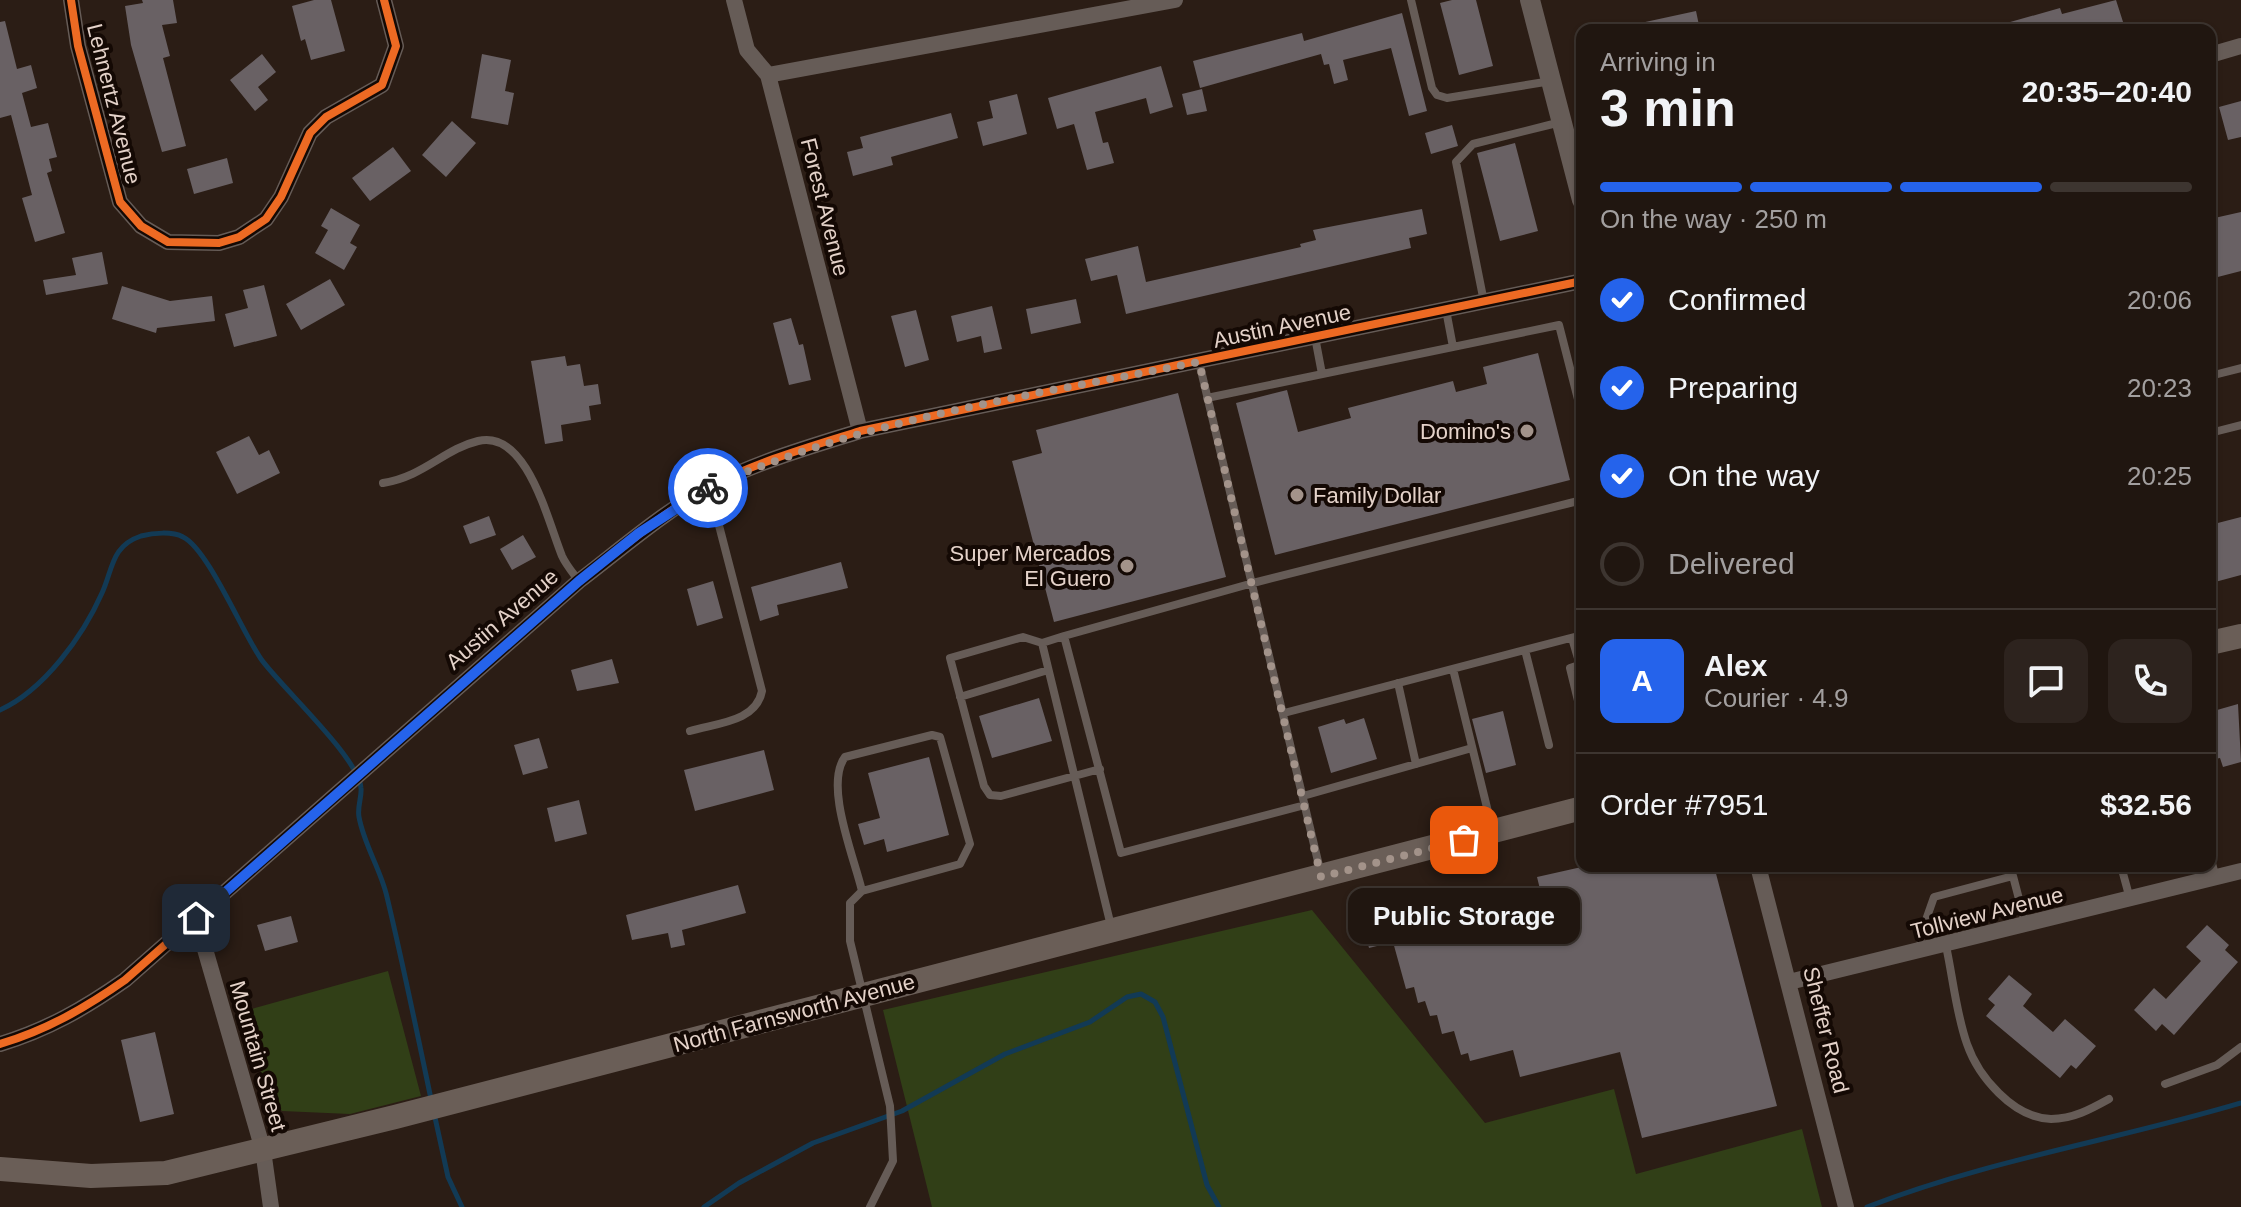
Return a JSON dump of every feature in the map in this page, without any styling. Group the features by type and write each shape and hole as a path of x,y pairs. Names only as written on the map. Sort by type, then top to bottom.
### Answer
{"main road":[{"path":"2216,642 2241,636"},
{"name":"North Farnsworth Avenue","path":"0,1169 126,1176 166,1173 395,1117 1576,810"}],"street":[{"name":"Lehnertz Avenue","path":"71,0 78,46 120,202 141,226 168,242 219,243 239,237 266,219 281,197 310,133 326,117 370,95 382,85 390,71 396,46 384,0"},
{"name":"Forest Avenue","path":"734,0 747,50 768,75 860,431"},
{"path":"768,75 1175,0"},
{"path":"1530,0 1576,177"},
{"path":"2216,53 2241,46"},
{"name":"Austin Avenue","path":"0,1044 35,1033 88,1005 125,980 342,786 579,581 639,533 709,487 798,450 860,431 1576,282"},
{"name":"Tollview Avenue","path":"1789,982 1922,952 2241,871"},
{"name":"Sheffer Road","path":"1760,872 1846,1204"},
{"name":"Mountain Street","path":"196,918 263,1150 271,1207"}],"lane":[{"path":"1411,0 1432,88 1437,95 1447,98 1551,81"},
{"path":"1484,302 1456,162 1473,144 1562,122"},
{"path":"1446,310 1453,347"},
{"path":"1207,398 1559,325 1576,392"},
{"path":"1315,337 1322,374"},
{"path":"1199,362 1321,877"},
{"path":"2216,374 2241,368"},
{"path":"2216,431 2241,425"},
{"path":"383,483 426,470 480,440 498,441 515,451 530,477 564,560 579,581"},
{"path":"690,731 749,715 759,705 762,691 709,487"},
{"path":"1100,769 1001,796 990,795 984,786 950,658 1023,637 1042,643 1253,583 1576,502"},
{"path":"1064,636 1121,853 1304,801 1472,748"},
{"path":"1284,713 1576,637"},
{"path":"1572,638 1576,650"},
{"path":"1042,643 1112,930"},
{"path":"1525,650 1549,745"},
{"path":"1576,666 1570,668 1576,692"},
{"path":"1453,669 1493,833"},
{"path":"960,697 1048,670"},
{"path":"1398,683 1416,764"},
{"path":"862,891 836,786 837,767 845,757 932,735 940,737 970,844 967,856 960,864 862,891 850,903 850,941 890,1106 893,1161 870,1207"},
{"path":"2123,872 2130,900"},
{"path":"2214,872 2216,878"},
{"path":"1922,952 1920,937 1934,897 2013,876 2026,926"},
{"path":"1946,946 1967,1045 1991,1087 2023,1109 2049,1119 2084,1113 2109,1099"},
{"path":"2165,1084 2217,1065 2241,1047"}],"green space":[{"path":"1312,910 1485,1123 1614,1089 1636,1174 1802,1129 1822,1207 932,1207 883,1010"},
{"path":"388,971 421,1096 350,1114 282,1111 262,1077 248,1010"}],"building":[{"path":"142,0 173,0 177,23 162,25 170,56 163,58 186,146 162,152 131,45 125,6 143,3"},
{"path":"314,0 331,0 345,51 311,60 305,39 301,41 292,6"},
{"path":"1476,0 1493,66 1459,75 1440,3"},
{"path":"2116,0 2124,24 2003,24 2060,8 2062,14"},
{"path":"1696,11 1699,24 1636,24"},
{"path":"1402,13 1427,111 1409,116 1391,48 1343,60 1348,80 1334,84 1329,64 1324,65 1321,54 1200,88 1193,61 1302,33 1304,41"},
{"path":"5,21 17,69 31,65 37,88 22,93 31,127 48,123 57,157 49,159 52,171 47,173 65,233 35,242 22,198 32,195 11,115 0,118 0,22"},
{"path":"262,54 276,72 258,87 268,100 255,111 230,80"},
{"path":"482,54 511,60 505,91 514,93 508,125 471,118"},
{"path":"1161,66 1173,107 1150,114 1146,98 1095,112 1103,143 1108,142 1114,163 1087,170 1074,124 1057,129 1048,98"},
{"path":"1202,89 1207,111 1187,115 1182,94"},
{"path":"1017,94 1027,134 983,146 977,122 993,118 989,101"},
{"path":"2241,101 2241,137 2228,140 2219,107"},
{"path":"951,113 958,138 891,157 893,165 853,176 847,152 863,148 860,137"},
{"path":"452,121 476,143 446,177 422,155"},
{"path":"1452,125 1458,146 1431,154 1425,133"},
{"path":"1515,143 1538,231 1500,241 1477,153"},
{"path":"393,147 411,171 370,201 352,178"},
{"path":"227,158 233,183 194,194 187,169"},
{"path":"331,208 360,225 350,243 357,247 344,270 315,253 328,230 321,226"},
{"path":"1422,209 1427,234 1409,238 1411,248 1126,314 1117,275 1091,281 1085,259 1138,246 1146,282 1301,247 1300,244 1316,240 1313,230"},
{"path":"2241,212 2241,271 2216,277 2216,218"},
{"path":"102,252 108,284 46,295 43,280 76,275 72,258"},
{"path":"330,279 345,305 301,330 286,304"},
{"path":"264,285 277,336 234,347 225,314 248,308 243,290"},
{"path":"122,286 170,301 212,296 215,321 157,328 156,333 112,319"},
{"path":"1076,299 1081,323 1031,334 1026,309"},
{"path":"992,306 1002,349 984,353 981,336 957,342 951,316"},
{"path":"916,310 929,360 905,367 891,316"},
{"path":"791,318 799,345 803,344 811,380 789,385 773,323"},
{"path":"1538,353 1570,480 1275,555 1236,403 1287,390 1298,432 1351,418 1348,408 1453,381 1456,392 1487,384 1483,367"},
{"path":"565,356 567,366 580,364 584,386 598,384 601,404 589,406 591,420 561,425 563,441 545,444 531,361"},
{"path":"1178,393 1226,577 1054,622 1012,461 1042,453 1036,430"},
{"path":"249,436 259,455 269,450 280,473 237,494 216,452"},
{"path":"489,516 496,535 470,544 463,526"},
{"path":"2241,517 2241,575 2216,582 2216,523"},
{"path":"523,535 536,557 512,570 500,549"},
{"path":"841,562 848,588 777,605 779,615 760,621 751,587"},
{"path":"713,581 723,618 697,626 687,589"},
{"path":"612,659 619,683 577,691 571,670"},
{"path":"1039,698 1052,741 992,758 979,716"},
{"path":"2238,704 2241,762 2223,767 2220,758 2216,759 2216,710"},
{"path":"1503,711 1516,765 1486,773 1472,719"},
{"path":"1364,718 1377,759 1331,773 1318,727 1344,719 1346,724"},
{"path":"539,738 548,768 523,775 514,745"},
{"path":"764,750 774,790 695,811 684,770"},
{"path":"929,757 949,835 887,852 884,839 864,845 858,824 880,818 868,773"},
{"path":"579,800 587,834 555,842 547,808"},
{"path":"1576,868 1576,872 1716,872 1777,1106 1642,1138 1620,1052 1520,1077 1513,1050 1470,1061 1468,1053 1461,1055 1454,1031 1442,1034 1437,1015 1430,1016 1425,1001 1418,1003 1414,987 1406,989 1393,942 1369,948 1363,925 1482,894 1495,940 1549,926 1537,877"},
{"path":"738,885 746,913 682,930 685,945 671,948 668,933 632,940 626,915"},
{"path":"291,916 298,942 265,951 257,925"},
{"path":"2207,925 2229,945 2225,950 2238,962 2174,1035 2162,1024 2156,1031 2134,1010 2154,988 2166,999 2201,961 2186,947"},
{"path":"2009,975 2032,994 2023,1006 2053,1032 2065,1019 2096,1046 2076,1069 2071,1065 2060,1078 1986,1016 1995,1005 1988,999"},
{"path":"155,1032 174,1114 140,1122 121,1040"}],"waterway":[{"path":"0,710 47,676 73,644 94,610 114,559 131,540 162,533 179,535 193,545 214,574 261,659 334,741 357,775 361,788 359,817 387,897 431,1099"},
{"path":"704,1207 739,1183 813,1143 902,1111 1005,1054 1090,1022 1127,997 1141,994 1155,1002 1163,1017 1207,1185 1219,1207"},
{"path":"1867,1207 1959,1176 2241,1103"},
{"path":"434,1113 448,1177 462,1207"}],"cycle path":[{"path":"71,0 78,46 120,202 141,226 168,242 219,243 239,237 266,219 281,197 310,133 326,117 382,85 396,46 384,0"},
{"path":"0,1044 65,1017 125,980 579,581 675,508 727,478 860,431 1576,282"}],"way so far":[{"path":"708,488 798,450 860,431 1199,362 1321,877 1464,840"}],"place":[{"name":"Domino's","path":"1527,431"},
{"name":"Family Dollar","path":"1297,495"},
{"name":"Super Mercados El Guero","path":"1127,566"},
{"name":"Public Storage","path":"1464,840"}],"route":[{"path":"196,918 342,786 579,581 639,533 708,488"}]}
